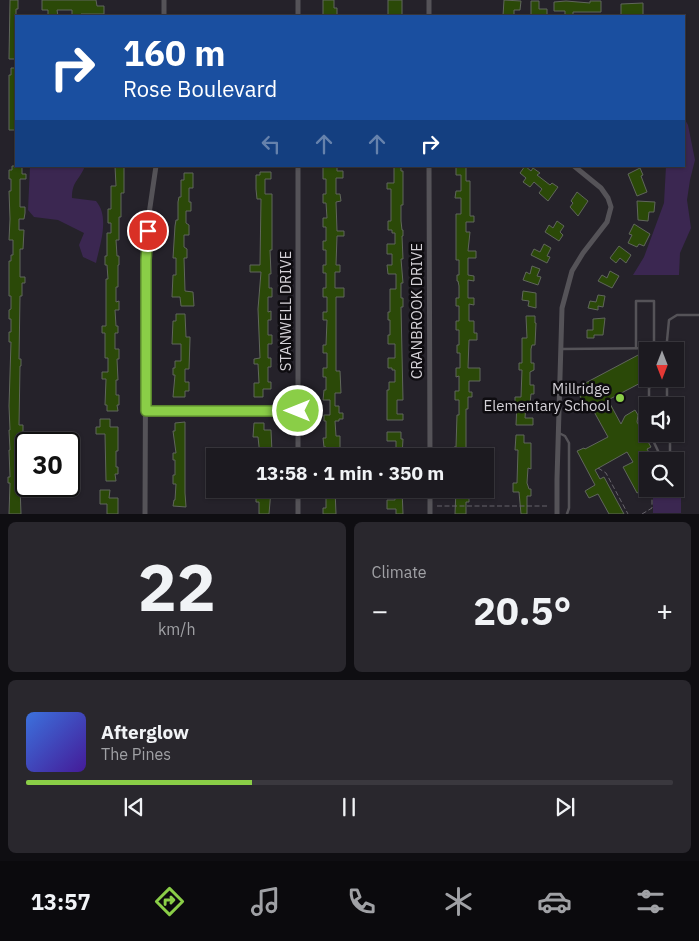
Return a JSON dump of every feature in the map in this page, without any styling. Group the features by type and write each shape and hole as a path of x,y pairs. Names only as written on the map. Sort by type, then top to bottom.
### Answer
{"street":[{"path":"164,0 164,15"},
{"path":"298,0 298,15"},
{"path":"429,0 429,15"},
{"path":"145,514 146,255 149,214 156,167"},
{"name":"STANWELL DRIVE","path":"298,167 298,448"},
{"name":"CRANBROOK DRIVE","path":"429,167 430,448"},
{"path":"557,514 561,313 567,285 578,259 607,222 611,207 608,198 601,188 575,167"},
{"path":"146,411 298,411"},
{"path":"298,498 298,514"},
{"path":"430,498 430,514"}],"lane":[{"path":"561,349 636,348 636,301 654,301 654,342"},
{"path":"667,342 669,320 677,315 699,315"},
{"path":"558,432 565,436 569,443 569,508 567,514"}],"path":[{"path":"598,468 606,473 628,514"},
{"path":"642,514 652,508 652,497"},
{"path":"436,506 549,506"}],"shaded area":[{"path":"685,120 688,125 695,160 687,200 691,228 680,253 679,275 633,275 644,257 664,203 666,167 685,167"},
{"path":"30,167 85,167 75,184 72,198 96,201 100,207 103,231 96,263 83,257 79,245 84,233 58,220 34,217 28,210"},
{"path":"653,497 681,497 681,513 653,513"}],"building":[{"path":"10,0 18,0 18,9 16,9 15,15 15,59 9,59"},
{"path":"42,0 96,0 97,6 104,6 104,14 72,15 72,10 57,10 58,15 48,15 48,10 42,10"},
{"path":"323,0 334,0 334,8 337,8 337,15 323,15"},
{"path":"388,0 402,0 402,15 388,15"},
{"path":"504,0 521,1 520,10 514,10 514,15 503,15"},
{"path":"531,1 539,1 539,9 547,9 547,15 531,15"},
{"path":"590,1 601,1 601,12 573,12 573,15 565,15 565,11 554,11 554,2 590,3"},
{"path":"643,3 643,15 621,15 621,4"},
{"path":"11,68 15,68 15,130 9,130 9,75 11,75"},
{"path":"12,166 22,167 22,174 26,174 26,179 20,179 20,207 25,207 25,213 24,219 19,219 19,230 24,230 23,249 20,249 20,277 25,277 25,283 22,283 22,296 20,296 19,359 21,359 21,366 19,425 23,425 23,432 15,432 15,497 20,497 21,514 9,514 11,342 9,342 9,332 11,332 11,319 9,319 9,310 11,309 11,296 9,296 9,261 11,261 11,255 13,255 13,240 9,240 9,191 11,191 11,179 9,179 9,170 12,170"},
{"path":"115,167 124,167 124,193 121,193 119,240 116,240 119,265 116,302 119,301 119,310 115,310 118,333 115,333 115,349 119,349 116,395 119,395 119,405 117,405 118,411 107,411 107,405 105,405 106,379 102,379 102,372 108,372 108,358 105,358 105,333 102,333 102,326 106,326 106,279 108,279 105,256 107,256 107,233 111,233 111,223 108,223 108,209 111,209 111,186 116,186"},
{"path":"323,167 337,167 337,171 343,171 343,178 336,178 336,194 340,194 341,201 336,202 337,231 344,231 344,236 337,236 336,265 340,265 340,272 335,272 335,288 344,288 344,297 336,297 336,371 340,371 341,393 335,393 335,406 339,406 339,413 343,413 343,419 335,421 336,436 340,436 340,448 324,447 323,438 326,438 324,415 330,415 330,400 323,400 324,390 326,390 326,377 323,377 323,368 327,368 327,353 323,353 323,345 326,345 327,320 323,320 323,312 327,312 327,297 323,297 323,288 326,288 326,273 323,273 323,265 326,265 326,250 323,250 323,241 326,241 326,227 323,227 323,218 327,218 323,194 326,194 326,179 323,179"},
{"path":"394,167 401,167 401,171 403,171 401,221 403,230 403,259 401,259 403,283 401,283 401,298 403,298 403,307 401,307 403,400 397,400 397,414 403,414 403,420 387,420 387,390 389,390 389,382 395,382 395,370 388,368 388,358 395,358 395,344 388,344 390,320 388,320 388,312 390,312 390,289 396,289 396,274 388,274 387,265 392,265 392,254 387,254 387,244 395,244 395,233 392,233 392,230 388,230 388,221 391,221 391,189 387,189 387,183 394,183"},
{"path":"456,167 466,167 466,181 470,181 470,216 474,216 474,222 466,222 466,232 470,232 468,251 476,251 476,258 468,258 468,275 474,276 474,281 468,280 468,298 474,298 474,305 469,304 469,321 474,321 474,333 477,333 477,340 469,340 468,368 480,368 480,381 469,381 469,392 472,392 472,397 468,397 468,409 466,409 466,448 454,448 456,447 457,415 459,415 459,400 455,400 455,391 459,391 459,376 456,377 456,368 460,368 460,353 457,353 459,330 456,330 456,321 459,321 459,306 456,306 456,298 459,298 457,275 459,275 459,260 456,260 456,214 461,214 461,198 455,198 456,191 461,191 461,175 456,175"},
{"path":"524,167 531,171 533,168 540,173 537,175 550,185 552,183 558,187 548,201 539,193 542,189 534,182 530,187 523,182 526,178 520,173"},
{"path":"640,168 647,192 637,196 628,174"},
{"path":"260,172 271,172 271,179 265,179 265,194 272,194 272,250 270,250 271,274 269,274 269,288 272,288 272,297 268,297 268,312 271,311 271,320 268,320 268,335 272,335 272,344 268,344 268,358 271,358 271,367 268,367 268,382 271,382 271,389 263,389 263,397 254,397 254,383 259,383 258,364 254,364 254,359 260,358 258,309 261,272 250,272 250,265 260,265 261,199 257,199 256,175 260,175"},
{"path":"184,173 193,173 193,188 189,188 191,211 186,211 189,235 184,235 184,247 187,249 187,258 184,258 185,291 193,292 194,306 181,306 180,297 172,297 173,275 176,275 176,258 173,258 175,226 176,220 178,220 178,202 179,197 181,197 181,180 184,180"},
{"path":"577,192 588,201 578,216 570,207 573,203 571,201"},
{"path":"637,201 655,202 654,212 649,212 648,221 638,220"},
{"path":"557,221 564,226 560,232 563,235 559,241 545,232 549,225 553,228"},
{"path":"634,224 650,234 644,246 639,244 637,247 628,243 632,235 629,234"},
{"path":"544,244 551,248 547,256 550,257 547,263 531,255 534,249 540,252"},
{"path":"619,246 631,255 626,263 620,258 616,263 610,258"},
{"path":"532,266 540,269 537,276 541,277 538,285 523,280 526,272 530,274"},
{"path":"610,271 619,276 612,288 598,281 602,275 607,278"},
{"path":"523,291 536,293 536,308 528,306 529,301 522,300"},
{"path":"598,295 605,296 603,307 598,306 598,310 588,308 590,301 596,302"},
{"path":"176,314 185,314 186,337 190,337 189,369 185,369 185,382 189,382 189,391 185,391 185,397 173,397 175,375 173,375 173,368 175,368 175,361 181,361 181,344 172,344 173,321 176,321"},
{"path":"526,316 535,316 536,323 535,345 532,345 531,349 531,363 534,363 534,370 530,372 530,385 534,385 534,394 531,394 530,404 526,404 525,418 533,418 533,425 516,425 517,403 515,403 515,397 521,397 522,370 519,370 519,363 522,363 522,338 527,338"},
{"path":"605,318 603,335 594,335 594,338 587,338 587,330 593,330 593,319"},
{"name":"Millridge Elementary School","path":"639,355 639,384 608,400 621,424 625,416 635,410 638,415 639,442 648,442 651,447 647,449 649,452 639,452 639,492 637,493 623,467 633,462 627,452 595,470 600,479 604,477 624,514 609,514 598,494 589,498 585,491 595,485 577,451 608,437 592,408 587,410 576,388"},
{"path":"100,419 110,419 110,427 118,427 116,467 118,467 118,474 115,474 116,481 106,481 105,434 96,434 96,427 100,427"},
{"path":"185,422 186,507 173,506 176,484 173,484 175,460 173,460 173,453 176,453 173,431 175,431 175,423"},
{"path":"254,423 264,423 264,430 271,430 272,448 259,448 258,437 253,437"},
{"path":"387,432 401,432 402,448 396,448 396,441 387,441"},
{"path":"516,435 524,435 524,443 531,443 531,469 528,468 527,483 529,489 531,489 531,496 527,496 527,514 521,514 519,492 513,492 513,483 517,483 518,450 515,450"},
{"path":"100,490 110,490 109,498 118,498 118,514 107,514 107,504 100,504"},
{"path":"256,498 270,498 269,514 259,514 259,502 256,502"},
{"path":"326,498 335,498 336,514 323,514 323,508 326,508"},
{"path":"395,498 402,498 403,514 396,514 396,509 387,509 387,500 395,500"},
{"path":"456,498 469,498 469,502 466,502 466,514 455,514"}],"place":[{"name":"Millridge Elementary School","path":"620,398"}],"route":[{"path":"148,231 146,260 146,411 298,411"}]}
